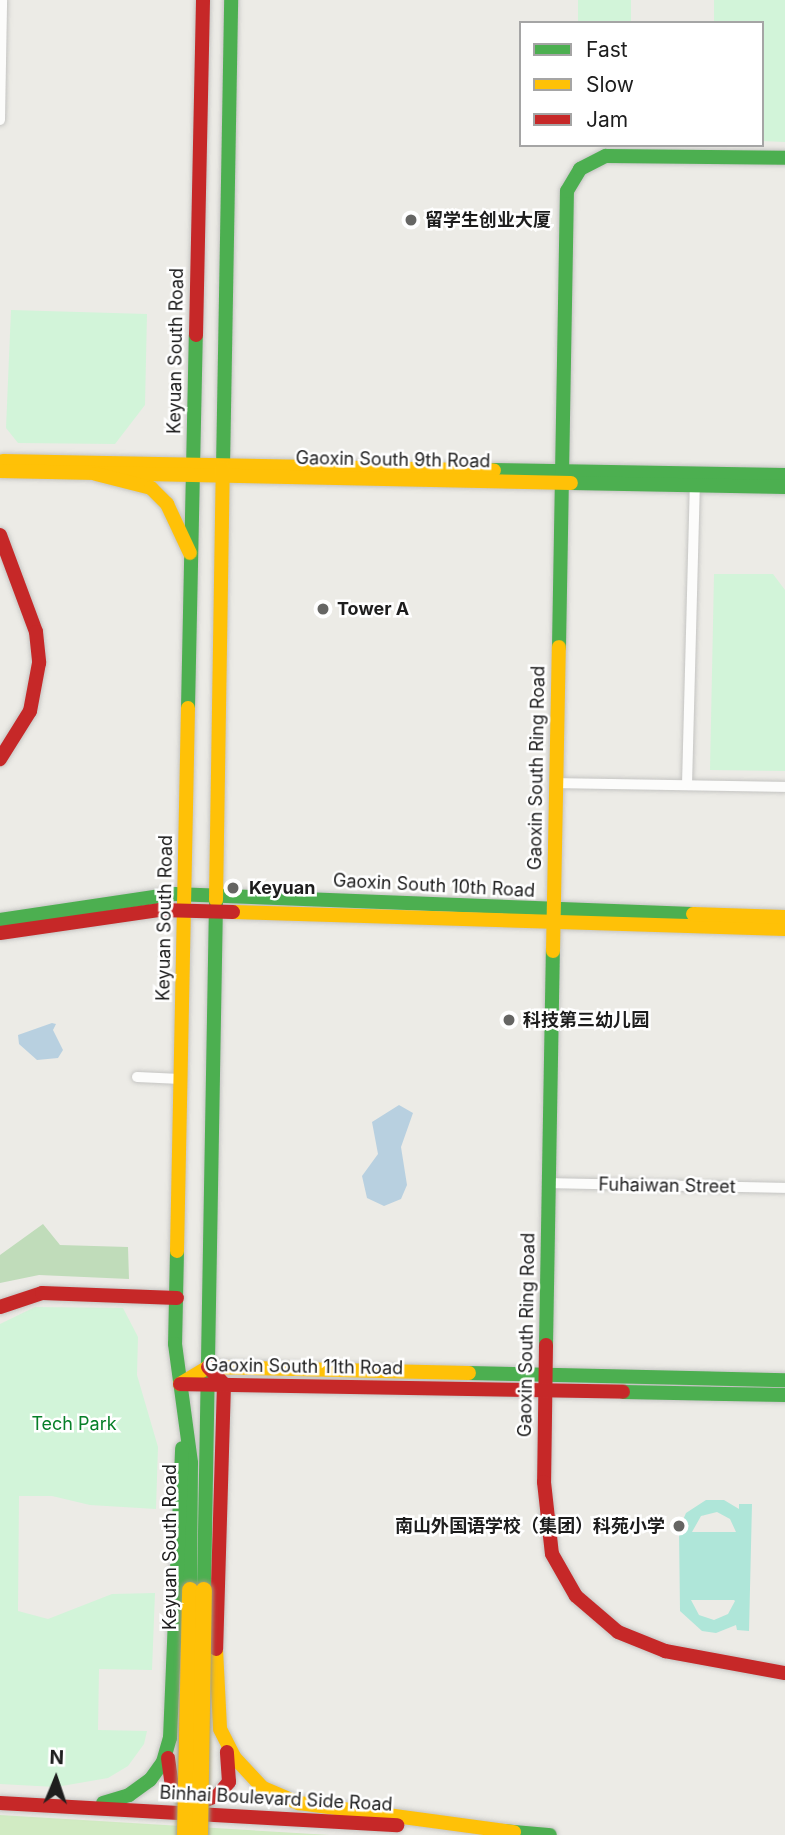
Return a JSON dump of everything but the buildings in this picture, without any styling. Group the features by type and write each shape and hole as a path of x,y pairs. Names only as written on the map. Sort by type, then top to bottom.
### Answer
{"main road":[{"name":"Keyuan South Road","path":"200,1835 197,1590 192,1476 180,1384 177,1298 203,0"},
{"path":"185,1418 169,1783 180,1796 201,1802 218,1795 230,1777 215,1692 216,1384 208,1367 231,0"},
{"name":"Gaoxin South Ring Road","path":"785,158 622,154 593,160 572,178 565,205 546,1382 546,1532 552,1554 576,1596 618,1632 641,1643 697,1659 785,1673"},
{"name":"Gaoxin South 9th Road","path":"0,461 223,470 561,477 695,479 785,475"},
{"name":"Gaoxin South 9th Road","path":"0,471 96,474 193,469"},
{"path":"96,474 151,488 167,504 192,556"},
{"name":"Gaoxin South 9th Road","path":"695,479 785,487"},
{"path":"0,536 36,632 38,663 30,711 0,759"},
{"name":"Gaoxin South 10th Road","path":"0,920 144,896 216,904 785,929"},
{"name":"Gaoxin South 10th Road","path":"0,933 185,902"},
{"name":"Gaoxin South 10th Road","path":"553,917 785,917"},
{"path":"0,1307 42,1293 177,1298"},
{"name":"Gaoxin South 11th Road","path":"180,1384 208,1367 785,1395"},
{"name":"Gaoxin South 11th Road","path":"180,1384 785,1380"},
{"name":"Keyuan South Road","path":"186,1835 197,1590 216,1384"},
{"path":"220,1729 246,1773 284,1799 513,1832"},
{"path":"72,1807 116,1800 142,1788 163,1762 170,1738"},
{"name":"Binhai Boulevard Side Road","path":"0,1803 550,1835"}],"street":[{"path":"0,120 2,0"},
{"path":"687,785 695,479"},
{"path":"555,783 785,787"},
{"path":"137,1077 181,1079"},
{"name":"Fuhaiwan Street","path":"549,1183 785,1188"}],"green space":[{"path":"578,0 631,0 631,21 578,21"},
{"path":"714,0 785,0 785,142 764,141 764,21 714,21"},
{"path":"11,310 147,314 145,405 115,444 18,443 6,428"},
{"path":"714,574 773,574 785,590 785,771 710,770"},
{"path":"43,1224 60,1245 128,1247 129,1279 39,1275 0,1283 0,1255"},
{"name":"Tech Park","path":"35,1307 123,1308 138,1337 137,1375 158,1447 156,1509 90,1505 52,1496 19,1496 18,1611 48,1619 112,1594 155,1593 152,1670 99,1669 98,1730 147,1731 144,1744 128,1766 108,1778 56,1787 0,1784 0,1324"},
{"path":"0,1815 330,1835 0,1835"}],"shaded area":[{"path":"56,1024 53,1030 63,1050 58,1058 37,1060 19,1044 18,1035"},
{"path":"399,1105 413,1113 401,1147 407,1185 401,1199 384,1206 367,1198 362,1176 378,1154 372,1122"},
{"path":"706,1500 724,1500 739,1509 739,1504 752,1504 749,1631 737,1630 736,1625 716,1633 702,1631 680,1611 679,1529 686,1513","holes":["717,1512 730,1519 736,1532 692,1532 701,1516","691,1600 734,1600 735,1601 728,1614 714,1620 699,1615"]}],"traffic: fast":[{"path":"223,468 231,0"},
{"path":"559,647 567,191 580,169 606,156 785,158"},
{"path":"188,708 196,335"},
{"path":"494,470 785,475"},
{"path":"571,483 785,487"},
{"path":"0,920 174,894 693,914"},
{"path":"204,1590 216,900"},
{"path":"546,1345 553,951"},
{"path":"177,1251 175,1344 191,1463 190,1590"},
{"path":"469,1373 785,1380"},
{"path":"623,1392 785,1395"},
{"path":"103,1803 129,1795 150,1780 163,1762 170,1738 182,1448"},
{"path":"504,1831 550,1835"}],"traffic: slow":[{"path":"3,461 494,470"},
{"path":"216,900 223,468"},
{"path":"0,471 571,483"},
{"path":"96,474 151,488 167,504 190,553"},
{"path":"553,951 559,647"},
{"path":"177,1251 188,708"},
{"path":"233,912 785,929"},
{"path":"693,914 785,917"},
{"path":"180,1384 208,1367 469,1373"},
{"path":"185,1835 190,1590"},
{"path":"200,1835 204,1590"},
{"path":"216,1649 220,1729 234,1757 263,1788 299,1803 514,1832"}],"traffic: jam":[{"path":"196,335 203,0"},
{"path":"0,535 36,632 39,663 30,711 0,759"},
{"path":"0,933 160,910 233,912"},
{"path":"0,1307 42,1293 177,1298"},
{"path":"546,1345 544,1482 552,1554 576,1596 618,1632 665,1651 785,1673"},
{"path":"208,1367 224,1384 216,1649"},
{"path":"180,1384 623,1392"},
{"path":"168,1758 172,1787 185,1799 201,1802 218,1795 229,1782 227,1752"},
{"path":"0,1803 397,1825"}],"place":[{"name":"留学生创业大厦","path":"411,220"},
{"name":"Tower A","path":"323,609"},
{"name":"Keyuan","path":"233,888"},
{"name":"科技第三幼儿园","path":"509,1020"},
{"name":"南山外国语学校（集团）科苑小学","path":"679,1526"}]}
